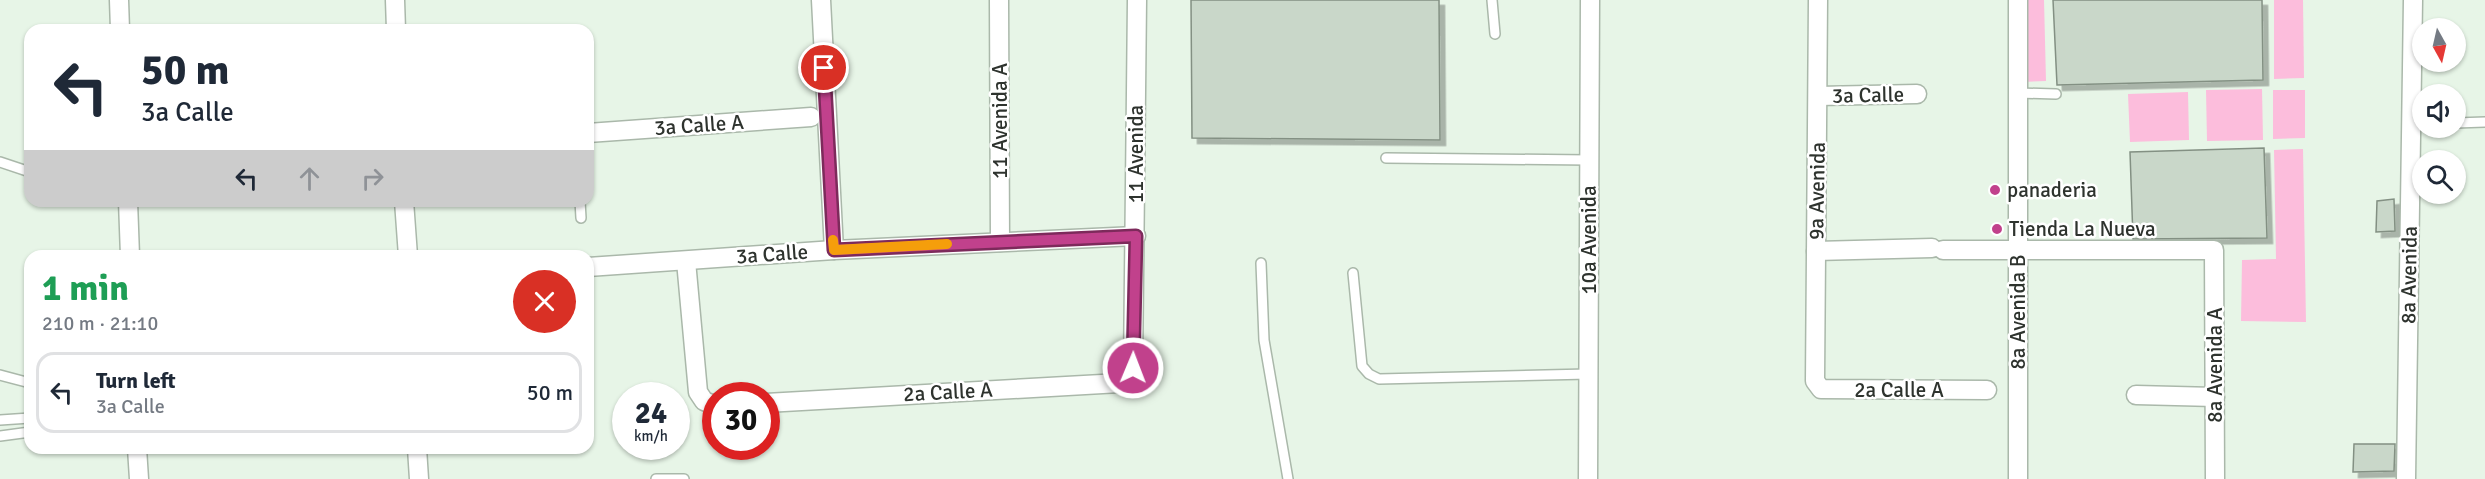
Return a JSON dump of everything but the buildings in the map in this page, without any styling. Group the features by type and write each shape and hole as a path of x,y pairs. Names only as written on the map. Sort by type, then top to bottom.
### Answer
{"street":[{"path":"119,0 120,24"},
{"path":"395,0 396,24"},
{"path":"821,0 834,250"},
{"name":"11 Avenida A","path":"999,0 1000,242"},
{"name":"11 Avenida","path":"1128,378 1133,368 1137,0"},
{"name":"10a Avenida","path":"1588,479 1590,0"},
{"name":"9a Avenida","path":"1815,381 1818,0"},
{"name":"8a Avenida B","path":"2018,0 2018,479"},
{"name":"8a Avenida","path":"2413,0 2416,84"},
{"name":"3a Calle","path":"1818,96 1917,94"},
{"name":"3a Calle A","path":"594,133 811,117"},
{"name":"8a Avenida","path":"2406,479 2417,138"},
{"path":"125,207 129,250"},
{"path":"404,207 408,250"},
{"name":"3a Calle","path":"594,267 834,250 1136,236"},
{"path":"1816,251 2019,250"},
{"name":"8a Avenida A","path":"2019,250 2214,250 2215,479"},
{"path":"686,261 698,392 702,396"},
{"name":"2a Calle A","path":"780,402 1119,383 1128,378"},
{"name":"2a Calle A","path":"1815,381 1821,389 1987,390"},
{"path":"2136,395 2215,397"},
{"path":"137,454 139,479"},
{"path":"417,454 419,479"}],"lane":[{"path":"1492,0 1495,34"},
{"path":"2019,93 2055,94"},
{"path":"2466,123 2485,122"},
{"path":"1386,159 1589,160"},
{"path":"0,162 24,170"},
{"path":"580,207 581,218"},
{"path":"1261,263 1264,340 1288,479"},
{"path":"1353,273 1362,366 1369,374 1379,379 1588,374"},
{"path":"0,375 24,381"},
{"path":"0,420 24,418"},
{"path":"0,436 24,433"},
{"path":"656,479 684,479"}],"shaded area":[{"path":"2021,0 2044,0 2046,81 2022,82"},
{"path":"2274,0 2303,0 2304,78 2274,79"},
{"path":"2262,89 2263,140 2207,141 2206,90"},
{"path":"2273,90 2305,90 2305,138 2273,139"},
{"path":"2188,92 2189,140 2130,142 2128,94"},
{"path":"2303,149 2306,322 2241,321 2242,260 2276,259 2274,150"}],"slow traffic":[{"path":"833,240 834,250 947,244"}],"place":[{"name":"panaderia","path":"1995,190"},
{"name":"Tienda La Nueva","path":"1997,229"}],"route":[{"path":"824,68 834,250 1136,236 1133,368"}]}
